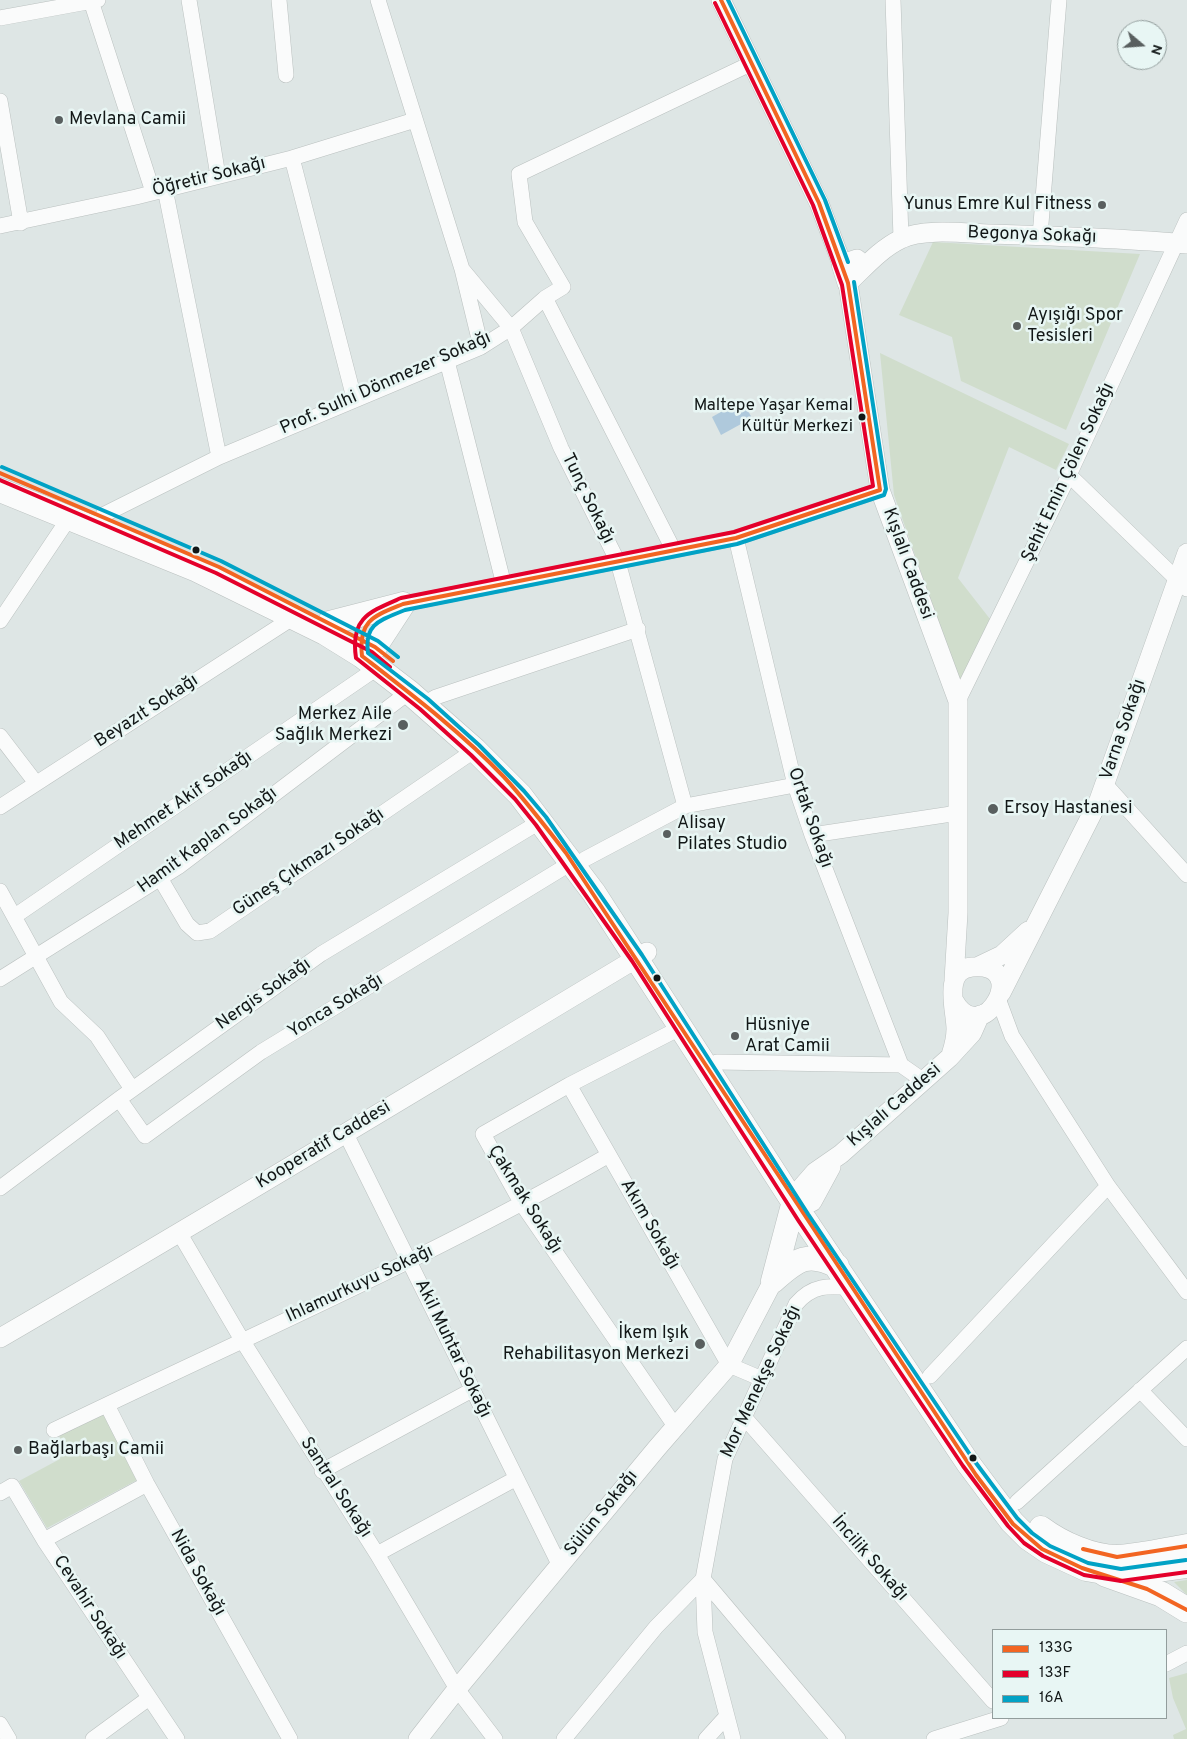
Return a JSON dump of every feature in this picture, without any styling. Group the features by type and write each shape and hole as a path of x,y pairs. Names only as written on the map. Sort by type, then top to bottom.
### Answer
{"highway":[{"path":"1105,1574 1161,1594 1187,1610"}],"main road":[{"path":"0,473 219,567 328,623 511,767 553,816 578,861 717,1062 802,1202 837,1266 968,1463 1012,1522 1028,1538 1047,1551 1066,1561 1105,1574 1121,1575 1187,1566"},
{"path":"0,490 197,570 368,653"},
{"path":"328,623 403,604"},
{"path":"368,653 403,604"},
{"path":"423,697 520,795 578,861"},
{"path":"642,955 680,1028 802,1202 930,1376 994,1473 1016,1502 1041,1529 1056,1538 1096,1553 1124,1556 1187,1546"},
{"path":"773,1281 802,1202"},
{"path":"773,1281 792,1264 807,1258 819,1258 837,1266"}],"street":[{"path":"189,0 218,176"},
{"path":"279,0 286,75"},
{"name":"Tunç Sokağı","path":"378,0 462,269 481,346"},
{"name":"Kışlalı Caddesi","path":"721,0 750,64 819,203 845,273 880,490 958,701 958,914 954,980"},
{"path":"893,0 902,238"},
{"path":"1040,236 1059,0"},
{"path":"0,18 95,1 159,191 219,457"},
{"name":"Prof. Sulhi Dönmezer Sokağı","path":"103,516 219,457 354,398 481,346 511,328 545,298 563,287 525,222 520,174 750,64"},
{"path":"0,101 21,222"},
{"name":"Öğretir Sokağı","path":"0,226 159,191 292,158 415,120"},
{"path":"292,158 354,398"},
{"name":"Şehit Emin Çölen Sokağı","path":"958,701 1182,244 1187,220"},
{"name":"Begonya Sokağı","path":"845,273 902,238 949,233 1182,244"},
{"name":"Tunç Sokağı","path":"462,269 511,328 561,448 618,562 638,629 685,806"},
{"path":"545,298 673,549"},
{"path":"447,361 504,586"},
{"path":"1069,475 1182,584"},
{"path":"403,604 504,586 673,549 736,538 880,490"},
{"path":"0,621 69,518"},
{"name":"Ortak Sokağı","path":"736,538 795,785 812,835 901,1065"},
{"name":"Varna Sokağı","path":"992,1006 1106,784 1182,584 1187,553"},
{"name":"Beyazıt Sokağı","path":"0,807 294,617"},
{"name":"Hamit Kaplan Sokağı","path":"0,979 160,878 423,697 638,629"},
{"name":"Mehmet Akif Sokağı","path":"15,916 368,653"},
{"path":"0,736 36,783"},
{"name":"Güneş Çıkmazı Sokağı","path":"160,878 187,924 197,933 210,931 475,750"},
{"path":"1106,784 1187,875"},
{"path":"578,861 685,806 795,785"},
{"path":"812,835 958,813"},
{"name":"Nergis Sokağı","path":"0,1188 132,1089 321,954 541,821"},
{"name":"Yonca Sokağı","path":"119,1099 145,1136 261,1052 578,861"},
{"path":"0,891 61,1002 97,1036 132,1089"},
{"name":"Kışlalı Caddesi","path":"958,914 968,957 978,966"},
{"path":"949,1058 956,1042 952,994 954,980 962,970 978,966 1002,954 1033,927"},
{"name":"Kooperatif Caddesi","path":"0,1338 180,1234 344,1132 642,955"},
{"path":"978,966 994,972 999,978 992,1006 1108,1186 1187,1292"},
{"path":"954,1000 963,1011 992,1006"},
{"name":"Kışlalı Caddesi","path":"802,1202 815,1172 841,1154 949,1058 972,1034 992,1006"},
{"name":"Çakmak Sokağı","path":"675,1426 522,1204 483,1134 569,1085 680,1028"},
{"path":"717,1062 901,1065 924,1081"},
{"name":"Akım Sokağı","path":"569,1085 729,1365"},
{"name":"Akil Muhtar Sokağı","path":"344,1132 410,1262 515,1479 560,1566"},
{"name":"Ihlamurkuyu Sokağı","path":"54,1430 410,1262 522,1204 609,1154"},
{"path":"930,1376 1108,1186"},
{"name":"Santral Sokağı","path":"180,1234 242,1340 322,1470 377,1554 457,1689 495,1739"},
{"name":"Sülün Sokağı","path":"418,1739 457,1689 675,1426 729,1365 773,1281"},
{"name":"Mor Menekşe Sokağı","path":"733,1739 706,1632 703,1579 726,1459 796,1304 811,1290 827,1286 852,1288"},
{"path":"1016,1502 1187,1348"},
{"path":"729,1365 762,1379"},
{"path":"322,1470 472,1390"},
{"path":"1140,1390 1187,1439"},
{"name":"Nida Sokağı","path":"107,1405 147,1484 290,1739"},
{"name":"İncilik Sokağı","path":"744,1417 992,1700"},
{"path":"377,1554 515,1479"},
{"path":"44,1540 147,1484"},
{"name":"Cevahir Sokağı","path":"0,1493 12,1486 44,1540 177,1739"},
{"path":"564,1739 656,1627 703,1579 838,1739"},
{"path":"1167,1663 1187,1653"},
{"path":"93,1739 148,1698"},
{"path":"706,1739 726,1716"},
{"path":"934,1739 998,1719"},
{"path":"0,1724 9,1739"}],"green space":[{"name":"Ayışığı Spor Tesisleri","path":"933,242 1140,254 1066,430 961,381 952,337 899,315"},
{"path":"880,353 1069,444 1056,470 1009,447 958,578 990,619 960,684 894,495"},
{"path":"103,1413 137,1480 47,1528 19,1481 60,1459 63,1443 58,1434"},
{"path":"1187,1580 1187,1595 1174,1582"},
{"path":"1187,1673 1187,1739 1174,1739 1173,1735 1186,1729 1173,1698 1169,1678"}],"water":[{"path":"742,400 752,418 721,435 712,417"}],"transit line":[{"name":"133G","path":"721,0 819,203 848,283 880,490 736,538 403,604 376,616 370,621 363,634 361,644 362,656 435,714 488,760 520,795 566,853 976,1475 1013,1524 1042,1549 1082,1568 1147,1589 1187,1610"},
{"name":"16A","path":"728,0 825,200 848,262"},
{"name":"133F","path":"715,3 813,205 842,285 873,486 734,532 401,598 364,618 356,634 356,658 420,709 471,755 515,799 536,825 632,961 798,1220 963,1466 1008,1526 1024,1543 1043,1556 1084,1575 1121,1581 1187,1572"},
{"name":"16A","path":"854,282 886,489 884,495 737,544 405,610 376,624 369,635 367,643 368,653 428,699 479,745 524,791 546,817 642,955 808,1214 973,1459 1017,1518 1032,1533 1050,1546 1088,1563 1121,1569 1186,1560"},
{"name":"16A","path":"2,467 221,561 378,641 398,657"},
{"name":"133G","path":"0,473 219,567 375,647 393,661"},
{"name":"133F","path":"0,480 216,573 372,652 390,667"},
{"name":"133G","path":"1083,1549 1117,1557 1187,1546"}],"place":[{"name":"Mevlana Camii","path":"59,120"},
{"name":"Yunus Emre Kul Fitness","path":"1102,205"},
{"name":"Ayışığı Spor Tesisleri","path":"1017,326"},
{"name":"Maltepe Yaşar Kemal Kültür Merkezi","path":"862,417"},
{"name":"Merkez Aile Sağlık Merkezi","path":"403,725"},
{"name":"Ersoy Hastanesi","path":"993,809"},
{"name":"Alisay Pilates Studio","path":"667,834"},
{"name":"Hüsniye Arat Camii","path":"735,1036"},
{"name":"İkem Işık Rehabilitasyon Merkezi","path":"700,1344"},
{"name":"Bağlarbaşı Camii","path":"18,1450"}]}
